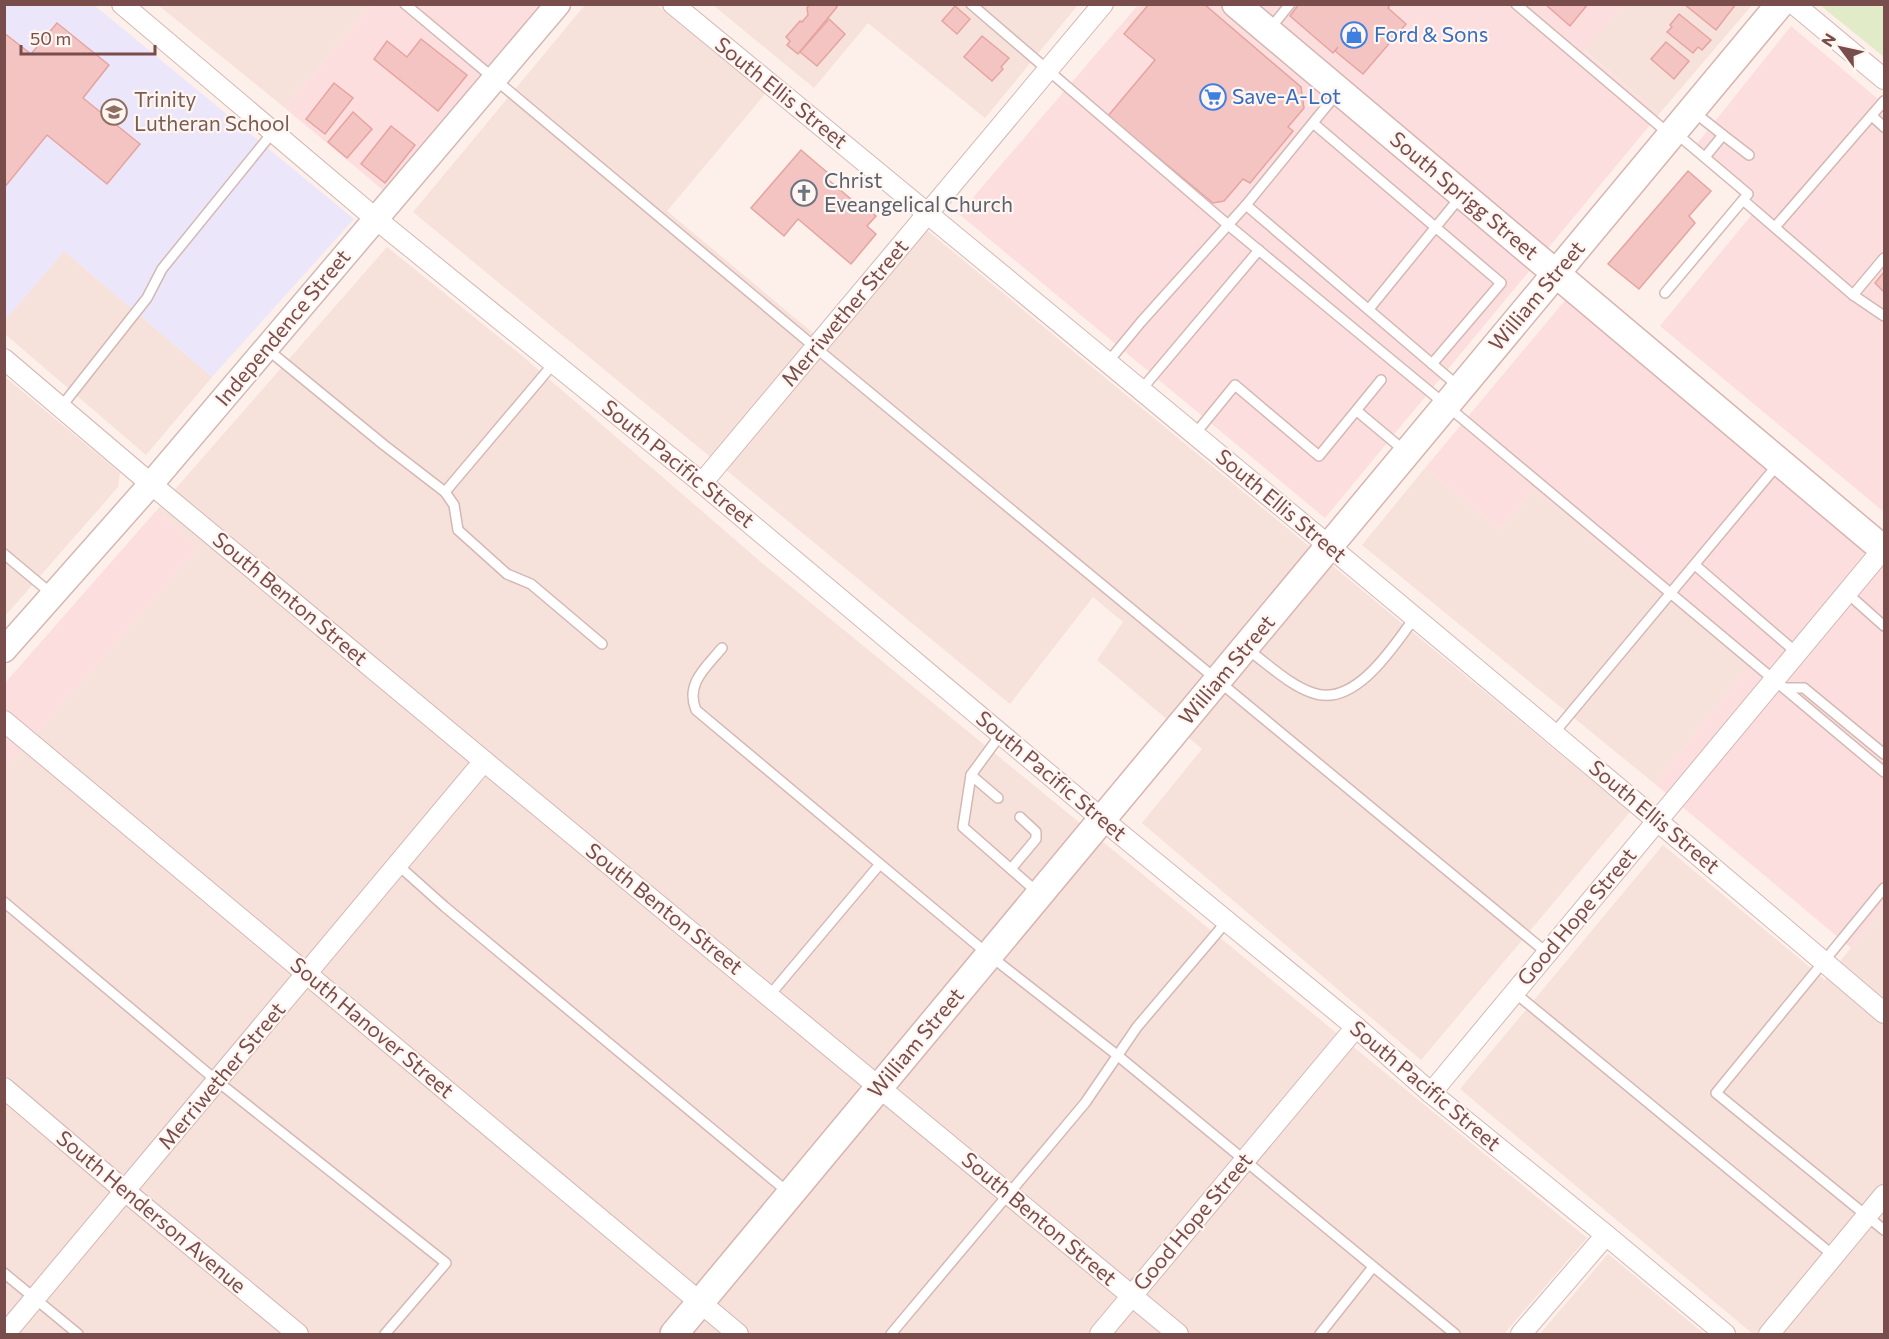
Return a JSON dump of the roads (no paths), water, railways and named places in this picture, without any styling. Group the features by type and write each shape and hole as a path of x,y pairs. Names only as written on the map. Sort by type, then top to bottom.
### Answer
{"main road":[{"name":"South Sprigg Street","path":"1236,4 1884,549"},
{"name":"William Street","path":"674,1335 1780,4"}],"street":[{"name":"South Pacific Street","path":"122,4 376,219 702,483 1102,819 1356,1027 1431,1093 1606,1235 1717,1332"},
{"name":"Independence Street","path":"4,650 151,484 558,4"},
{"name":"South Ellis Street","path":"673,4 1554,733 1884,1013"},
{"name":"Merriwether Street","path":"702,483 1103,4"},
{"path":"1794,4 1884,79"},
{"name":"South Benton Street","path":"4,359 484,761 1178,1335"},
{"name":"Good Hope Street","path":"1431,1093 1658,820 1779,684 1797,653 1884,549"},
{"name":"South Hanover Street","path":"4,721 701,1302 731,1332"},
{"name":"Merriwether Street","path":"5,1335 484,761"},
{"name":"Good Hope Street","path":"1100,1335 1356,1027"},
{"name":"South Henderson Avenue","path":"4,1088 298,1335"},
{"path":"1769,1335 1884,1195"},
{"path":"1521,1335 1606,1235"}],"lane":[{"path":"405,4 816,348 1547,953"},
{"path":"971,4 1227,224 1453,397 1671,594 1884,772"},
{"path":"1268,31 1290,4"},
{"path":"1516,4 1748,194 1665,293"},
{"path":"1108,362 1246,205 1339,91"},
{"path":"1774,227 1884,101"},
{"path":"1692,110 1749,155"},
{"path":"1872,116 1884,127"},
{"path":"1312,123 1501,283 1432,364"},
{"path":"61,407 147,298 162,269 273,132"},
{"path":"1705,157 1723,135"},
{"path":"1369,309 1462,194"},
{"path":"1743,200 1853,295 1884,316"},
{"path":"1246,205 1432,364 1453,397"},
{"path":"1141,390 1259,250"},
{"path":"1853,295 1884,258"},
{"path":"266,348 445,492 454,505 458,530 507,573 531,584 602,644"},
{"path":"445,492 554,363"},
{"path":"1195,434 1235,385 1319,456 1381,380"},
{"path":"1357,411 1407,453"},
{"path":"1554,733 1780,462"},
{"path":"4,554 53,595"},
{"path":"1695,565 1797,653"},
{"path":"1846,593 1884,626"},
{"path":"1245,647 1290,681 1313,693 1332,696 1349,690 1366,678 1414,617"},
{"path":"722,648 698,678 693,689 692,700 696,710 989,955 1117,1055 1455,1335"},
{"path":"1779,684 1804,688 1884,754"},
{"path":"1001,734 971,775 963,827 1040,894"},
{"path":"971,775 998,798"},
{"path":"1011,869 1036,839 1036,832 1020,817"},
{"path":"769,996 880,864"},
{"path":"398,865 445,908 791,1194"},
{"path":"1884,888 1716,1093 1884,1230"},
{"path":"4,902 217,1081 446,1263 385,1335"},
{"path":"891,1335 1085,1103 1137,1027 1227,921"},
{"path":"1514,992 1834,1256"},
{"path":"1320,1335 1373,1267"},
{"path":"4,1274 78,1335"}],"place":[{"name":"Ford & Sons","path":"1354,35"},
{"name":"Save-A-Lot","path":"1213,97"},
{"name":"Trinity Lutheran School","path":"114,112"},
{"name":"Christ Eveangelical Church","path":"804,193"}]}
